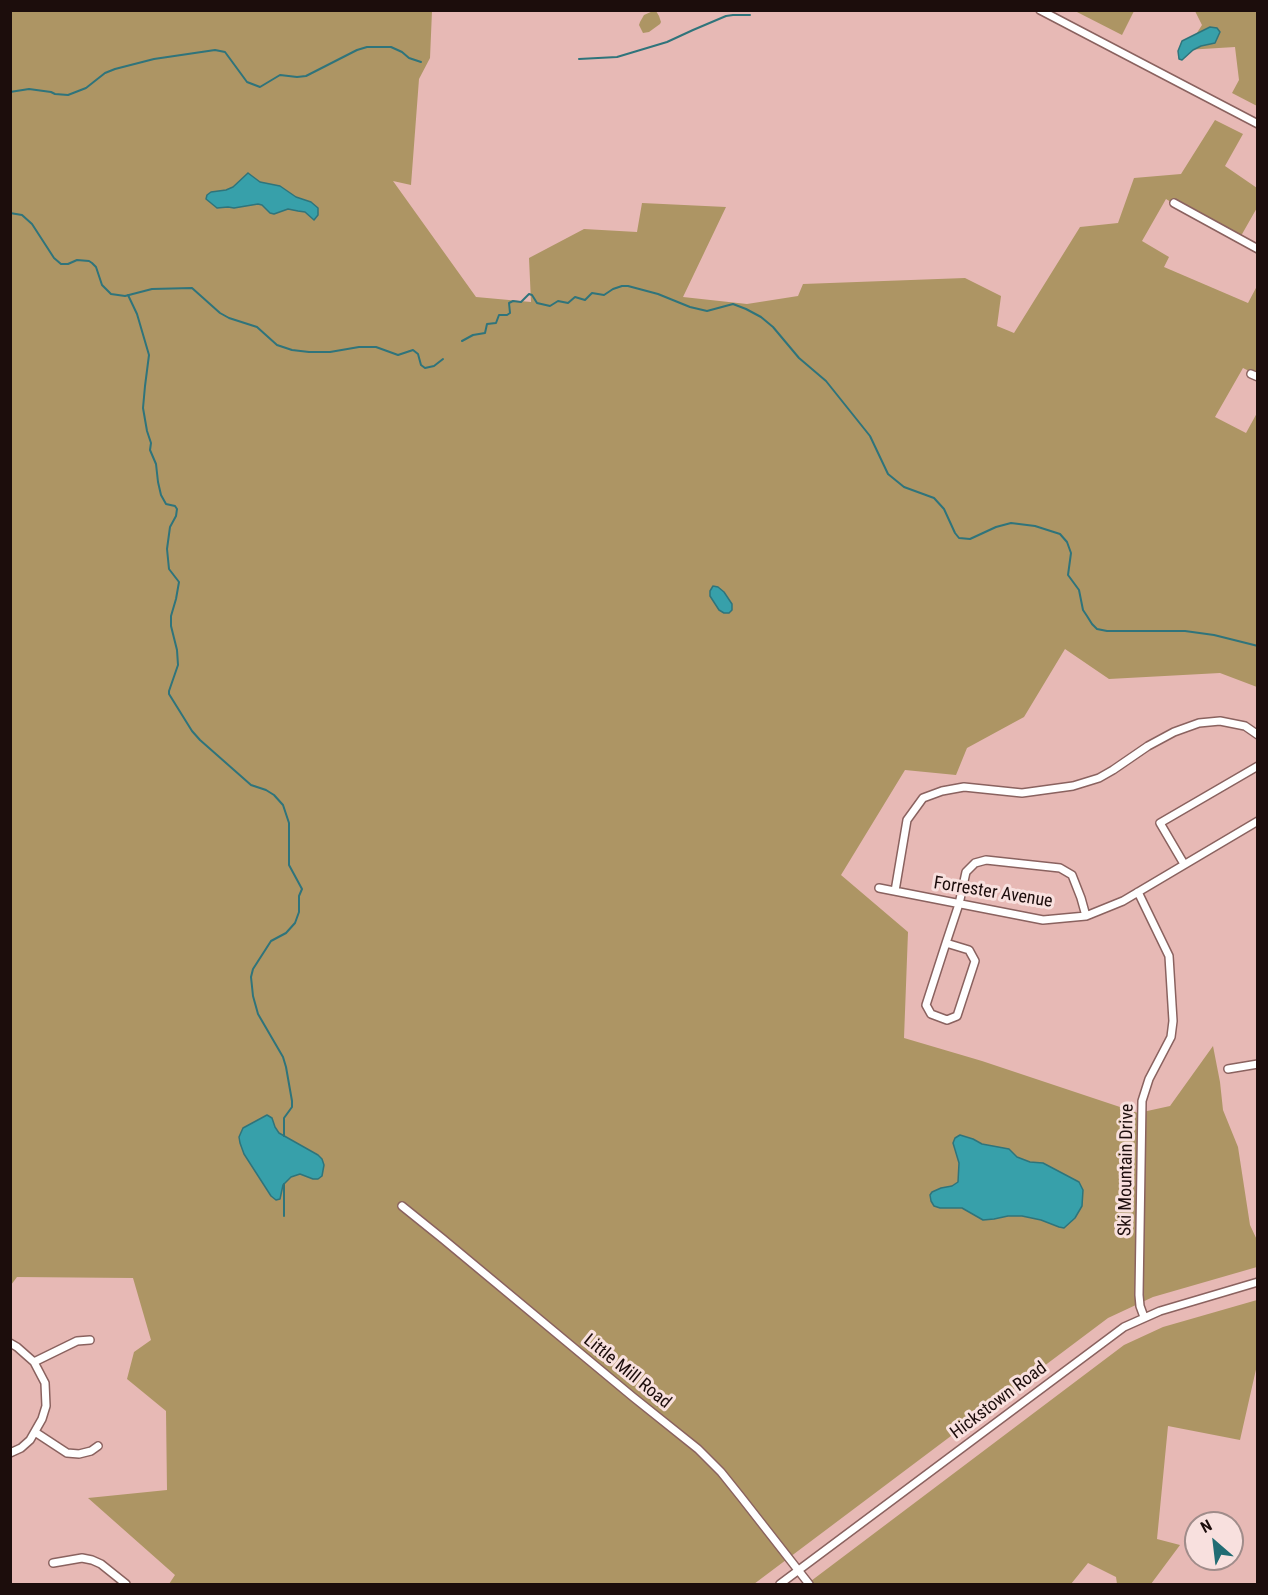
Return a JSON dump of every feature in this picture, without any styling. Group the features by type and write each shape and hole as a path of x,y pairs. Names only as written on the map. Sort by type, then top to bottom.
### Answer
{"street":[{"path":"1041,10 1257,124"},
{"path":"1174,203 1257,249"},
{"path":"895,891 907,820 923,798 942,791 964,787 1022,793 1073,786 1099,778 1148,746 1174,732 1199,723 1220,721 1245,726 1257,735"},
{"path":"1184,864 1160,823 1257,766"},
{"name":"Forrester Avenue","path":"879,888 1043,920 1086,916 1123,901 1257,821"},
{"path":"946,942 969,950 975,961 957,1016 947,1020 931,1014 926,1005 946,942 959,904 966,872 975,863 986,860 1060,868 1072,876 1086,916"},
{"name":"Ski Mountain Drive","path":"1138,892 1169,956 1173,1021 1171,1037 1149,1079 1142,1101 1139,1295 1144,1317"},
{"path":"1228,1069 1257,1064"},
{"name":"Little Mill Road","path":"402,1206 698,1449 721,1472 808,1584"},
{"name":"Hickstown Road","path":"780,1584 1112,1335 1144,1317 1257,1281"},
{"path":"34,1362 77,1341 90,1340"},
{"path":"10,1343 34,1362 46,1388 46,1406 35,1432 21,1448 10,1453"},
{"path":"35,1432 67,1453 79,1454 99,1446"},
{"path":"53,1563 82,1558 92,1560 101,1564 126,1584"}],"shaded area":[{"path":"11,11 432,11 430,58 419,79 411,185 393,181 476,297 531,302 529,258 584,229 637,232 642,203 726,207 683,297 747,304 798,296 803,284 965,278 1001,296 997,326 1014,333 1080,227 1118,223 1134,178 1181,174 1215,120 1243,134 1225,166 1257,188 1258,206 1237,243 1166,199 1142,241 1169,257 1164,267 1248,303 1257,286 1257,375 1243,368 1215,417 1246,433 1257,413 1257,687 1220,673 1109,679 1065,649 1024,717 967,748 956,775 905,770 841,875 908,932 904,1038 982,1061 1138,1113 1170,1106 1213,1046 1223,1110 1238,1147 1250,1225 1257,1240 1257,1267 1153,1297 1108,1318 754,1584 169,1584 175,1575 88,1498 167,1490 166,1411 127,1379 134,1352 151,1340 133,1278 17,1277 11,1285"},
{"path":"656,11 661,22 649,32 643,33 640,22 644,15"},
{"path":"1075,11 1134,11 1122,35"},
{"path":"1195,11 1257,11 1257,106 1232,93 1239,80 1235,47 1186,50 1202,25"},
{"path":"1257,1300 1257,1365 1240,1440 1168,1426 1157,1539 1180,1545 1151,1584 1117,1584 1116,1577 1088,1563 1071,1584 807,1584 1124,1345 1163,1327"}],"water":[{"path":"1210,27 1217,28 1220,32 1215,43 1201,46 1182,60 1179,59 1178,51 1182,41"},
{"path":"248,173 260,182 280,186 296,197 311,202 318,208 318,215 314,220 305,212 288,209 274,214 258,204 217,208 206,199 211,192 233,187"},
{"path":"713,586 724,592 732,604 732,610 729,613 719,610 710,596"},
{"path":"267,1115 272,1118 279,1133 318,1155 324,1165 322,1176 318,1179 300,1174 291,1177 283,1185 280,1199 276,1200 271,1196 244,1154 239,1137 243,1128"},
{"path":"960,1135 982,1144 1009,1149 1017,1157 1030,1162 1043,1163 1079,1182 1083,1190 1082,1206 1075,1218 1064,1228 1022,1216 983,1220 962,1208 934,1206 930,1195 932,1192 958,1182 959,1163 953,1143"}],"waterway":[{"path":"579,59 617,57 667,42 726,16 750,15"},
{"path":"10,92 29,89 68,95 86,88 105,73 115,69 154,59 215,50 225,52 247,82 260,87 280,75 306,76 367,47 391,47 421,62"},
{"path":"10,213 22,215 32,224 54,258 61,264 77,260 92,263 96,267 102,285 111,294 125,296 152,289 192,288 220,313 257,327 277,345 292,350 330,352 359,347 376,347 398,355 413,350 418,354 421,365 425,368 434,366 443,359"},
{"path":"462,341 473,335 485,333 487,324 496,323 499,315 510,313 509,303 521,302 529,294 537,303 550,306 558,301 568,303 575,297 585,300 592,293 604,295 613,289 628,286 707,311 733,304 761,317 773,327 799,358 826,381 870,436 888,474 904,487 934,498 944,509 959,538 970,539 1011,523 1035,526 1060,534 1067,542 1071,553 1068,575 1079,590 1083,610 1097,629 1185,631 1214,635 1258,646"},
{"path":"128,295 137,314 149,355 143,408 151,443 150,450 156,464 161,495 166,504 175,506 177,509 170,527 167,549 169,569 179,582 171,616 178,665 169,694 200,740 251,785 266,790 283,805 289,823 289,865 302,889 295,923 286,933 271,941 253,969 251,977 258,1014 283,1057 286,1067 292,1107 284,1118 284,1136"},
{"path":"284,1184 284,1216"}]}
